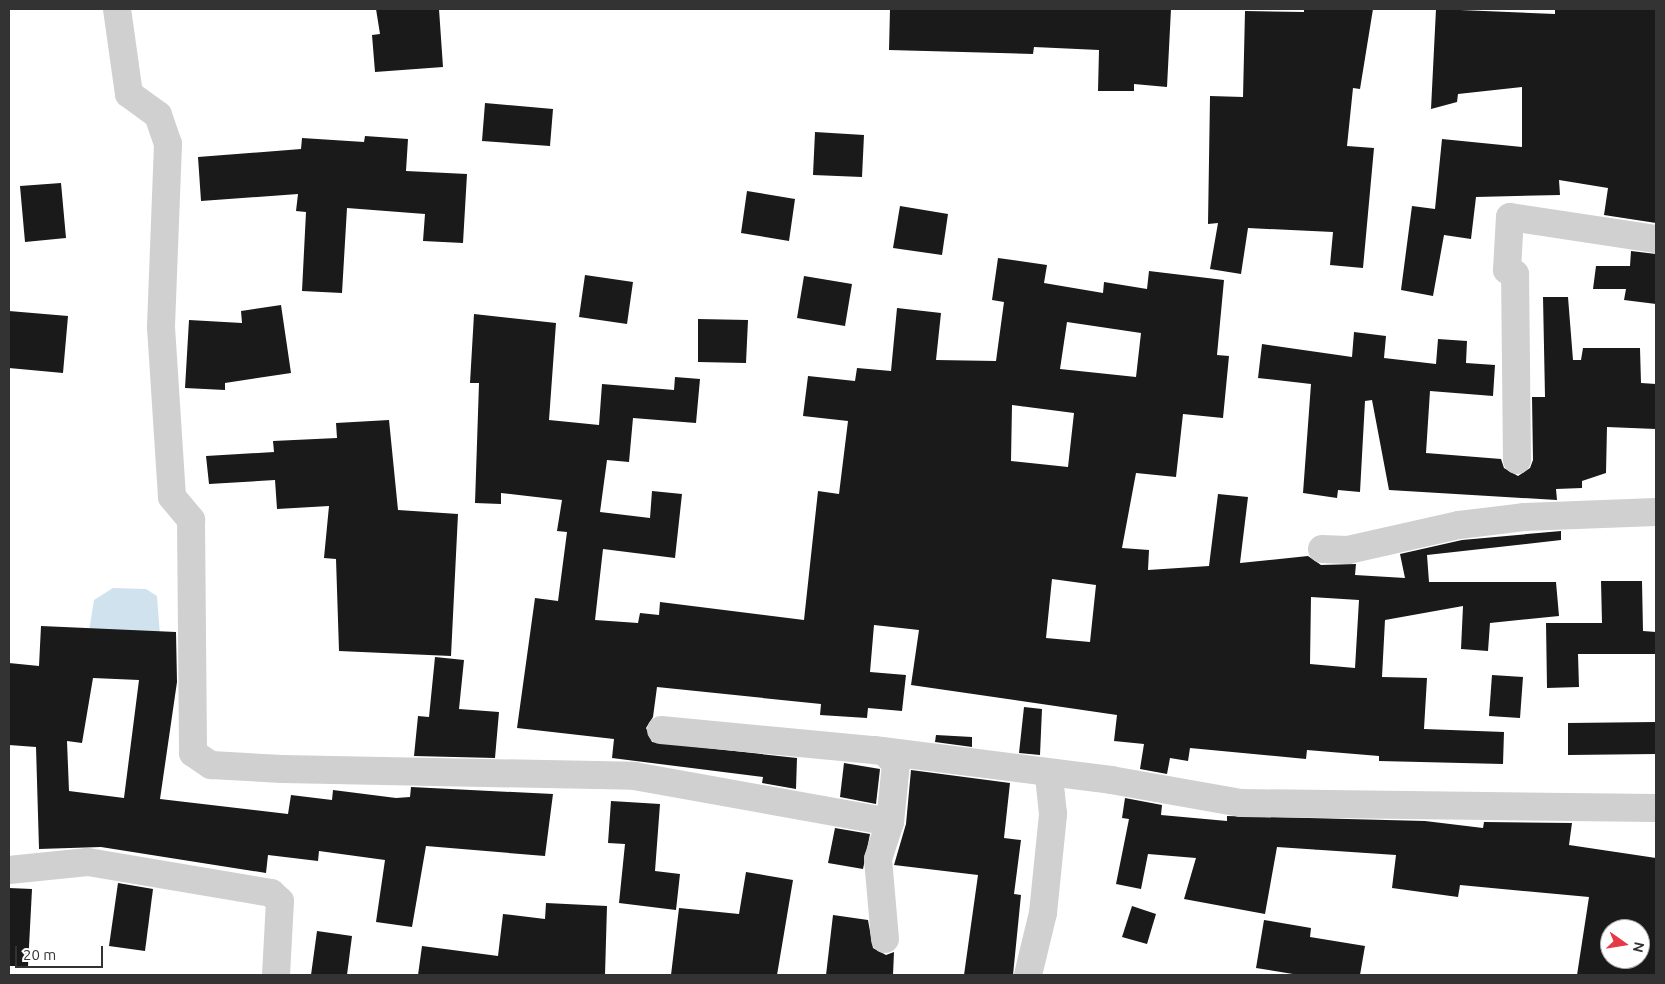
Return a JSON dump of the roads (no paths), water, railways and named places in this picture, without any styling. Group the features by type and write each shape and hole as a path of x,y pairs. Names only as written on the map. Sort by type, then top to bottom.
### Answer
{"street":[{"path":"117,9 129,94 158,115 168,144 161,327 172,497 192,520 193,753 211,765 282,769 634,776 890,822"},
{"path":"1517,460 1515,274 1507,270 1510,217 1656,239"},
{"path":"1322,549 1348,550 1459,525 1524,517 1656,512"},
{"path":"661,730 885,752 1241,803 1656,808"},
{"path":"885,752 896,764 890,822 878,859 885,939"},
{"path":"1028,975 1043,913 1050,844 1049,775"},
{"path":"9,870 88,862 271,893 280,901 276,975"}],"water":[{"path":"113,588 146,589 157,596 160,636 89,631 94,600"}]}
